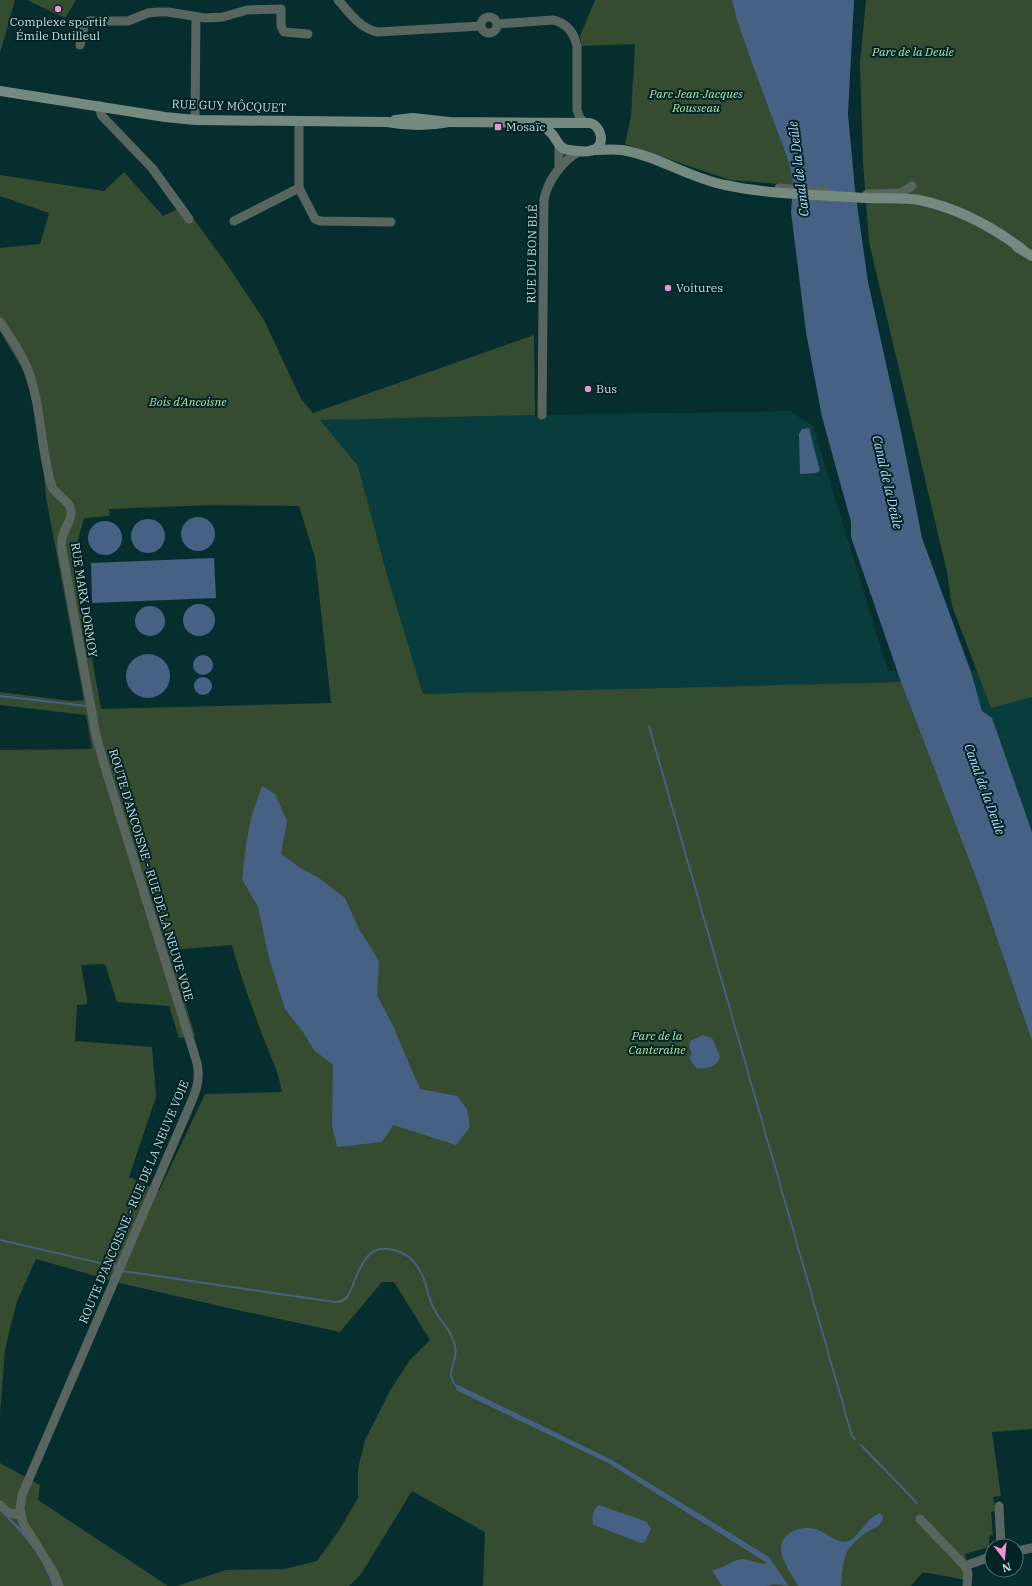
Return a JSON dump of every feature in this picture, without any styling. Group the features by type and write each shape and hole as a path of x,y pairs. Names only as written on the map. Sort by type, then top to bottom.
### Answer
{"street":[{"path":"338,0 362,25 367,29 378,32 480,26 482,20 487,16 494,18 497,24 553,20 562,23 570,29 577,46 577,110 581,120 584,123"},
{"path":"80,45 84,26 89,21 128,21 148,13 157,12 168,12 196,17 218,17 281,4 281,26 284,32 308,34"},
{"path":"195,120 196,17"},
{"name":"RUE GUY MÔCQUET","path":"0,91 165,117 195,120 387,122 413,118 449,122 566,123"},
{"path":"100,106 102,116 152,168 177,200 189,219"},
{"path":"559,169 558,129 573,118 577,110"},
{"path":"299,121 299,188 313,217 317,221 391,222"},
{"path":"534,123 544,127 565,150 622,150 644,156 714,183 741,188 913,199 952,209 986,224 1032,256"},
{"path":"566,123 584,123 594,125 598,128 600,134 599,146 592,150"},
{"path":"600,134 607,141 622,150"},
{"name":"RUE DU BON BLÉ","path":"542,415 544,200 547,189 559,169 567,160 580,151"},
{"path":"746,184 771,190"},
{"path":"870,196 901,193 912,186"},
{"path":"234,221 299,188"},
{"name":"RUE MARX DORMOY","path":"0,322 23,359 29,374 36,397 52,487 67,503 71,510 71,516 62,536 62,550 91,708"},
{"name":"ROUTE D'ANCOISNE - RUE DE LA NEUVE VOIE","path":"20,1515 20,1505 24,1489 193,1098 199,1077 198,1063 102,755 91,708"},
{"path":"0,1505 9,1513 20,1515 22,1523 54,1573 59,1586"},
{"path":"999,1506 1001,1538"},
{"path":"920,1519 965,1566 968,1573 967,1586"},
{"path":"965,1566 984,1559"}],"shaded area":[{"path":"790,411 813,426 888,671 1011,670 1032,665 1032,972 940,756 899,682 423,694 386,571 358,466 319,420 407,417"}],"green space":[{"name":"Complexe sportif Émile Dutilleul","path":"0,0 15,0 0,53"},
{"name":"Complexe sportif Émile Dutilleul","path":"27,0 76,0 65,18"},
{"name":"Parc Jean-Jacques Rousseau","path":"595,0 732,0 736,17 751,61 789,163 793,185 730,180 625,144 631,116 635,44 582,46 580,36"},
{"name":"Parc de la Deule","path":"866,0 1032,0 1032,697 991,708 952,606 947,572 869,242 863,162 860,63"},
{"name":"Parc de la Canteraine","path":"124,172 163,216 184,206 226,263 264,320 301,399 313,413 534,335 535,415 320,420 358,466 386,571 423,694 901,682 979,886 1032,1041 1032,1429 992,1432 1001,1496 993,1497 995,1511 991,1512 993,1535 989,1536 989,1538 984,1538 984,1548 965,1554 967,1561 965,1580 922,1573 911,1586 483,1586 485,1532 412,1491 361,1574 349,1586 177,1586 226,1570 285,1569 317,1561 340,1529 358,1498 358,1469 365,1440 391,1389 410,1360 430,1340 394,1282 382,1282 340,1332 124,1284 36,1259 17,1301 5,1349 0,1413 0,750 92,749 86,715 0,705 0,692 71,701 84,700 46,497 43,465 32,399 24,372 0,331 0,248 40,244 49,213 0,196 0,175 104,191","holes":["212,505 299,506 315,557 331,703 101,709 74,555 84,518 110,516 109,509","232,945 239,970 277,1073 282,1092 205,1094 159,1191 129,1177 156,1097 152,1047 75,1041 77,1005 87,1004 81,965 105,964 117,1002 169,1006 179,1038 195,1036 170,950"]},
{"path":"0,1463 40,1485 38,1500 168,1586 55,1586 39,1554 0,1508"},
{"path":"0,1511 24,1536 31,1546 43,1565 52,1586 0,1586"}],"water":[{"name":"Canal de la Deûle","path":"732,0 854,0 848,114 855,190 868,282 902,436 922,538 971,672 982,711 992,718 1032,832 1032,1041 979,886 901,682 851,537 851,522 822,417 806,332 791,212 793,185 789,163 751,61 736,17"},
{"path":"809,428 820,471 816,473 800,474 799,434 802,429"},
{"path":"195,517 201,517 210,522 214,528 214,540 210,546 201,551 195,551 186,546 181,537 181,531 186,522"},
{"path":"145,519 151,519 155,520 162,526 165,536 164,543 158,550 151,553 145,553 141,552 134,546 131,539 131,533 132,529 138,522"},
{"path":"105,521 117,526 122,538 117,550 105,555 93,550 88,538 93,526"},
{"path":"214,558 216,598 92,603 91,563"},
{"path":"196,604 202,604 212,611 215,620 214,626 208,633 202,636 196,636 186,629 183,623 183,617 190,607"},
{"path":"150,606 156,607 164,615 164,627 156,635 150,636 144,635 136,627 135,621 136,615 144,607"},
{"path":"148,654 160,658 166,664 170,676 166,688 160,694 148,698 136,694 130,688 126,676 130,664 136,658"},
{"path":"203,655 210,658 213,665 210,672 203,675 196,672 193,665 196,658"},
{"path":"203,677 209,680 212,686 209,692 203,695 197,692 194,686 197,680"},
{"path":"262,786 275,794 287,821 281,854 302,869 319,878 345,898 359,929 379,961 377,995 393,1026 420,1089 457,1096 467,1109 470,1127 456,1145 393,1125 382,1142 337,1147 332,1125 333,1065 314,1050 303,1032 285,1009 269,958 258,907 242,879 246,844 252,814"},
{"path":"703,1035 712,1038 720,1056 717,1063 711,1067 696,1068 689,1058 692,1054 689,1047 690,1041"},
{"path":"0,1239 113,1265 114,1263 117,1264 115,1269 96,1263 0,1241"},
{"path":"458,1385 612,1460 769,1557 789,1586 774,1584 767,1586 722,1586 712,1570 742,1559 761,1564 767,1563 608,1463 456,1390"},
{"path":"599,1505 647,1522 651,1529 645,1542 641,1543 594,1525 592,1520 593,1514"},
{"path":"0,1511 17,1524 33,1544 47,1566 55,1586 52,1586 43,1565 31,1546"},
{"path":"880,1513 883,1516 883,1519 880,1524 862,1536 848,1550 843,1564 841,1586 798,1586 783,1558 781,1549 784,1538 788,1534 798,1529 810,1528 816,1529 838,1541 846,1542 851,1540 870,1519"}],"waterway":[{"path":"0,696 87,706"},
{"path":"649,726 852,1436 855,1439"},
{"path":"123,1271 336,1302 343,1300 347,1296 358,1273 370,1254 376,1250 383,1249 402,1253 411,1259 418,1268 434,1308 454,1340 456,1352 451,1378 459,1389"},
{"path":"861,1445 917,1503"}],"place":[{"name":"Complexe sportif Émile Dutilleul","path":"58,9"},
{"name":"Mosaïc","path":"498,127"},
{"name":"Voitures","path":"668,288"},
{"name":"Bus","path":"588,389"}],"park label":[{"name":"Bois d'Ancoisne","path":"188,402"}]}
